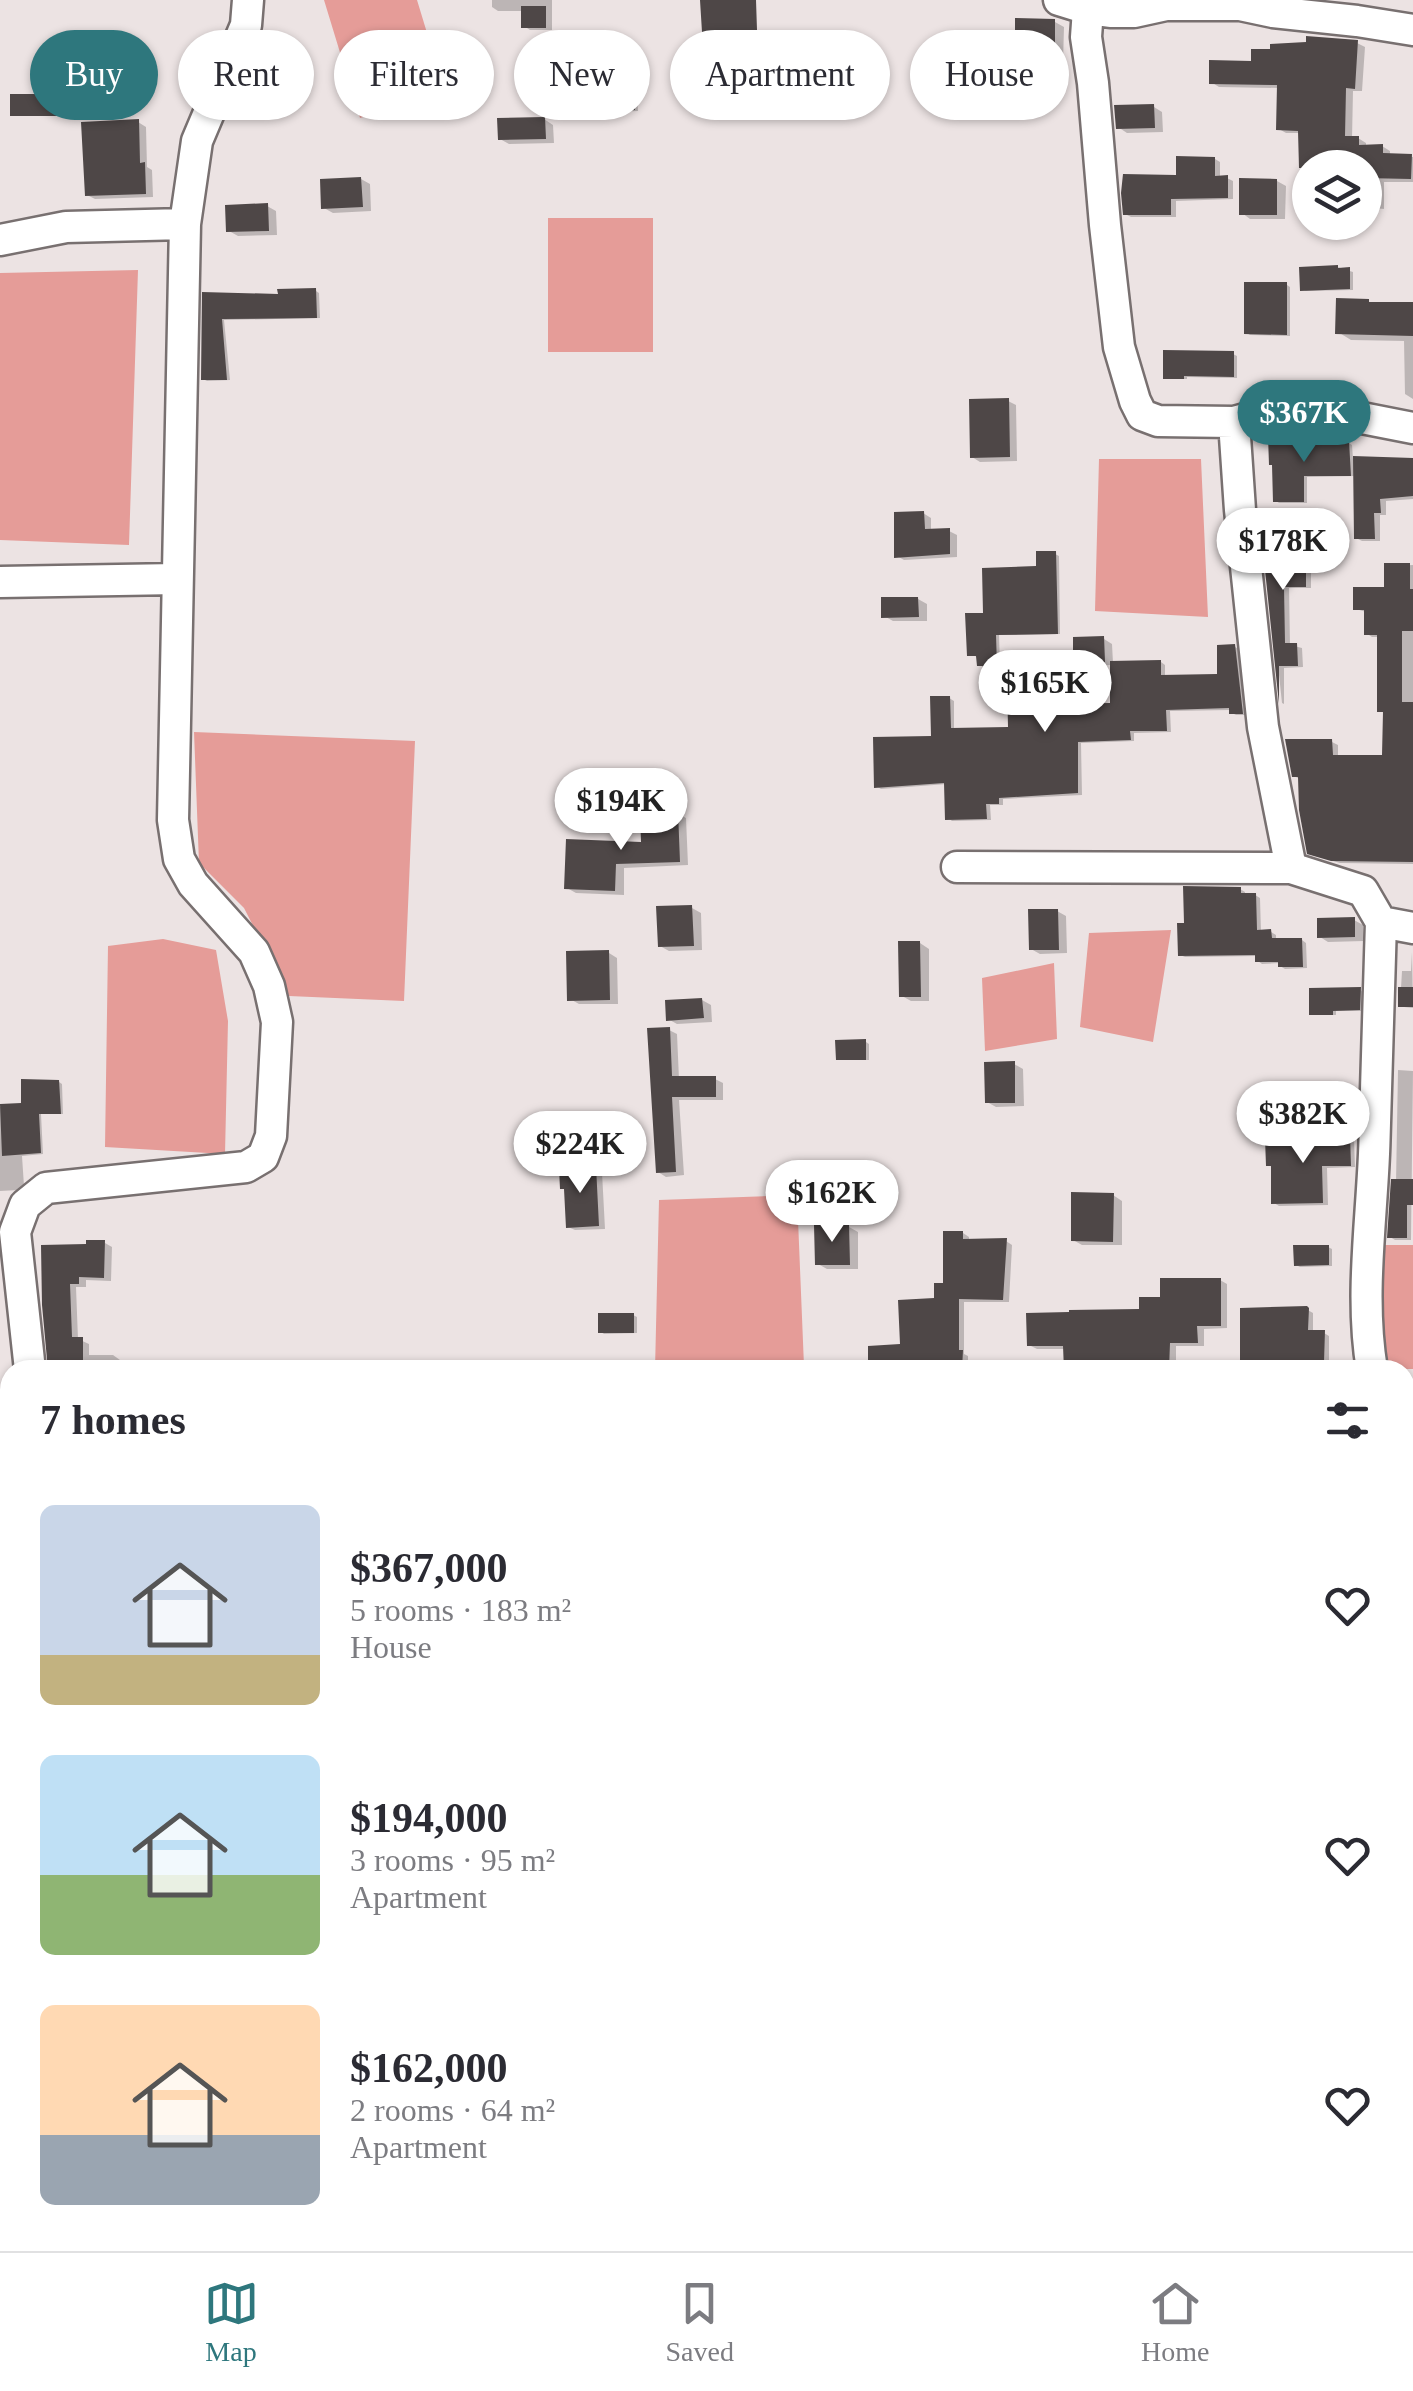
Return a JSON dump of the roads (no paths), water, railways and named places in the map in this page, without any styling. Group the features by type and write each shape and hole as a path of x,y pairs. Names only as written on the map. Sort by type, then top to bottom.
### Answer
{"street":[{"path":"29,1360 15,1232 24,1204 46,1188 246,1167 263,1157 271,1136 278,1022 269,986 254,952 193,884 179,858 173,820 186,224 196,141 246,25 248,0"},
{"path":"1413,30 1240,5 1166,4 1134,12 1074,4 1086,37 1093,82 1120,347 1142,415 1158,421 1234,422 1288,408 1316,409 1413,428"},
{"path":"0,240 66,228 186,224"},
{"path":"1234,422 1264,727 1291,868"},
{"path":"0,582 178,579"},
{"path":"957,867 1291,868 1363,892 1381,922 1367,1274 1370,1360"},
{"path":"1381,922 1413,928"}]}
